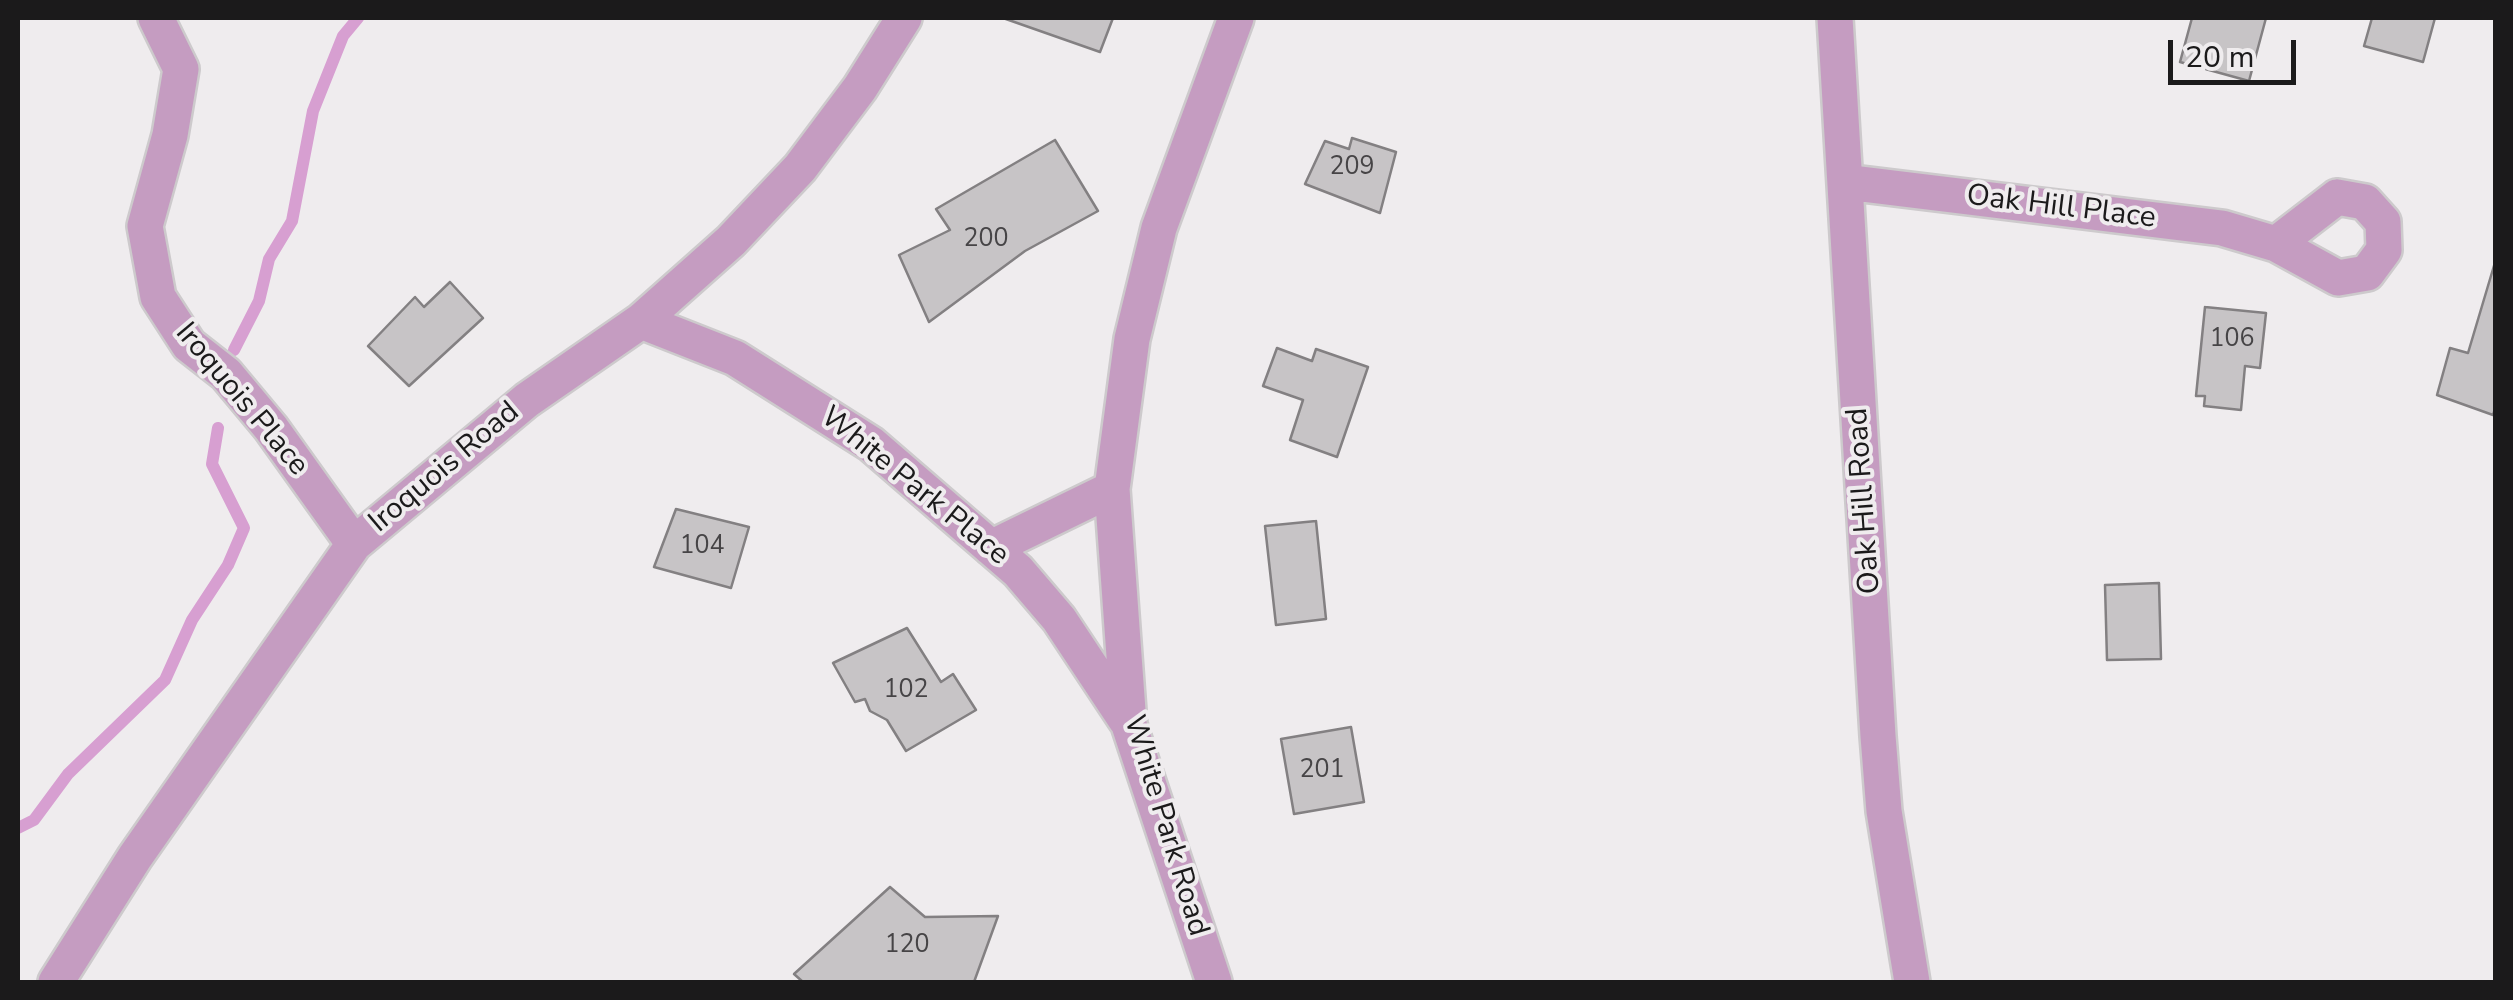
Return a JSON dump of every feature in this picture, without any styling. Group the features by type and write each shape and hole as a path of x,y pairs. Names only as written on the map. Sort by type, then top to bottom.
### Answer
{"street":[{"name":"Iroquois Place","path":"156,18 181,69 170,135 145,226 158,296 189,345 226,374 271,428 354,544"},
{"name":"Iroquois Road","path":"56,982 135,858 354,544 527,400 640,321 731,241 800,168 860,88 904,18"},
{"name":"White Park Road","path":"1214,982 1129,725 1112,489 1132,338 1159,228 1236,18"},
{"name":"Oak Hill Road","path":"1835,18 1878,736 1884,811 1912,982"},
{"name":"Oak Hill Place","path":"1844,182 2222,228 2276,244"},
{"name":"White Park Place","path":"640,321 689,336 780,383 871,444 991,548 1059,619 1129,725"},
{"path":"991,548 1112,489"}],"building":[{"path":"1003,18 1113,18 1100,52"},
{"path":"2192,18 2266,18 2249,81 2180,62"},
{"path":"2372,18 2435,18 2423,62 2364,46"},
{"path":"1352,138 1396,152 1380,213 1305,184 1325,141 1349,149"},
{"path":"1055,140 1098,211 1025,251 929,322 899,255 950,230 936,209"},
{"path":"2496,259 2493,415 2437,395 2450,348 2468,353"},
{"path":"450,282 483,318 409,386 368,346 415,297 424,307"},
{"path":"2205,307 2266,313 2260,368 2245,366 2241,410 2204,406 2205,396 2196,396"},
{"path":"1277,348 1312,361 1316,349 1368,367 1337,457 1290,440 1303,400 1263,386"},
{"path":"676,509 749,527 731,588 654,567"},
{"path":"1316,521 1326,619 1276,625 1265,526"},
{"path":"2159,583 2161,659 2107,660 2105,585"},
{"path":"907,628 941,682 953,674 976,710 906,751 887,720 870,711 865,699 855,702 833,663"},
{"path":"1351,727 1364,802 1294,814 1281,739"},
{"path":"890,887 925,917 998,916 974,982 803,982 794,974"}],"waterway":[{"path":"234,350 259,301 269,259 292,221 313,111 343,36 358,18"},
{"path":"18,828 34,820 68,774 165,680 192,620 228,565 244,528 212,464 218,428"}]}
